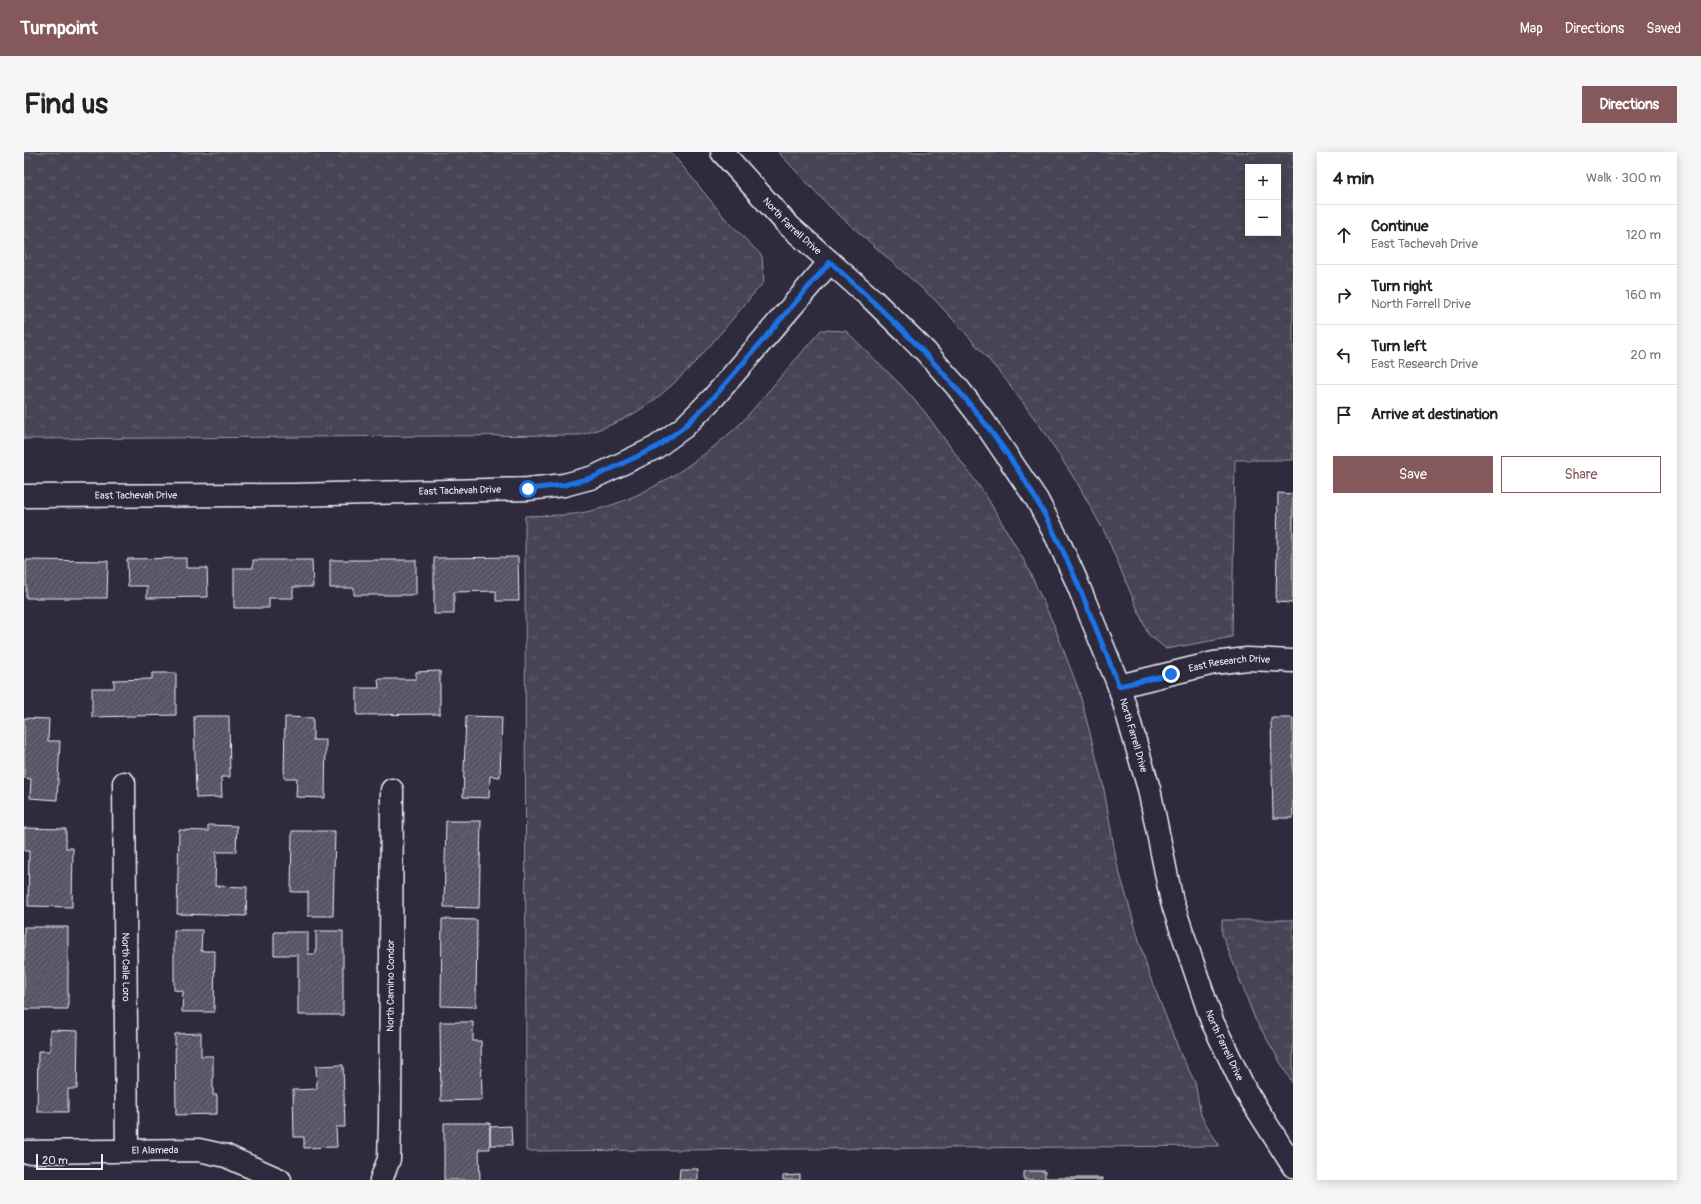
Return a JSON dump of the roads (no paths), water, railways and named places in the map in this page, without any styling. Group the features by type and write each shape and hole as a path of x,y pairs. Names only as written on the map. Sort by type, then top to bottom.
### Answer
{"street":[{"name":"North Farrell Drive","path":"722,152 787,224 873,300 930,357 957,387 1011,460 1037,500 1079,585 1119,686 1149,789 1172,902 1212,1021 1245,1090 1293,1166"},
{"name":"East Tachevah Drive","path":"24,496 293,494 528,489 564,485 594,477 655,448 684,427 714,397 830,262"},
{"name":"East Research Drive","path":"1119,686 1214,663 1247,659 1293,661"},
{"name":"North Calle Loro","path":"124,783 127,1150"},
{"name":"North Camino Condor","path":"381,1180 389,1159 392,790"},
{"name":"El Alameda","path":"24,1152 199,1150 226,1156 280,1180"}]}
